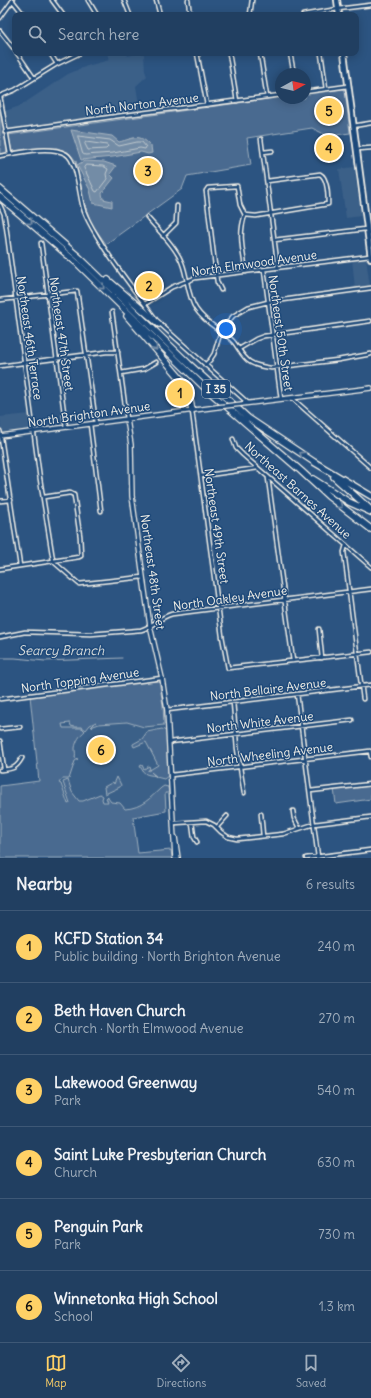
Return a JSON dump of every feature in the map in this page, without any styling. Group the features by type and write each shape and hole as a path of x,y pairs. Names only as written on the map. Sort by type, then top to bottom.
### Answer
{"highway":[{"name":"I 35","path":"0,189 80,258 189,364 248,418 314,462 371,496"},
{"name":"I 35","path":"0,197 77,263 203,386 301,471 349,502 371,511"},
{"path":"80,258 88,263 159,324"},
{"path":"112,297 181,379 189,396 192,410"},
{"path":"314,462 338,480 371,511"},
{"path":"301,471 334,502 371,530"}],"main road":[{"path":"337,0 339,12"},
{"path":"344,56 366,229 370,244 371,257"}],"street":[{"path":"0,18 12,0 22,12"},
{"path":"52,0 61,12"},
{"path":"88,0 95,12"},
{"path":"124,0 129,12"},
{"path":"156,0 159,12"},
{"path":"188,0 190,12"},
{"path":"250,12 252,0"},
{"path":"321,12 338,8 371,5"},
{"path":"0,31 12,46"},
{"path":"19,56 34,78"},
{"path":"52,56 57,64"},
{"path":"10,154 0,96 15,90 57,64 74,56"},
{"path":"198,56 207,105"},
{"path":"230,56 237,101"},
{"path":"260,56 267,96"},
{"path":"291,56 293,68"},
{"path":"321,56 326,89"},
{"path":"311,91 348,86"},
{"name":"North Norton Avenue","path":"5,132 275,95"},
{"path":"353,126 371,123"},
{"name":"Northeast 50th Street","path":"261,138 278,268"},
{"path":"356,149 371,148"},
{"path":"0,156 40,150 57,151 67,155 71,159 74,166 80,200 90,225 113,263 159,324 248,403"},
{"path":"263,152 272,151"},
{"path":"245,215 253,216 271,214 329,205 325,180 320,174 267,181"},
{"path":"206,191 208,188 237,186 240,205 245,215 241,231 246,272"},
{"path":"203,188 206,191 217,282 221,290"},
{"name":"Northeast 46th Terrace","path":"0,205 6,226 24,363 54,561"},
{"path":"164,236 176,223 177,206"},
{"path":"147,217 164,236 180,259 190,296 195,308 205,320 227,336 252,363 264,367 276,367 338,360 371,354"},
{"path":"274,240 366,229"},
{"name":"Northeast 47th Street","path":"40,243 66,427"},
{"name":"North Elmwood Avenue","path":"145,304 172,287 187,281 246,272 371,257"},
{"name":"Northeast 50th Street","path":"264,270 281,399"},
{"path":"205,365 214,354 221,331 239,311 253,305 268,302 371,288"},
{"path":"0,300 77,291 96,423"},
{"name":"Northeast 48th Street","path":"112,312 131,445 132,496 143,577 150,626 162,678 167,710 170,742 175,858"},
{"path":"239,349 259,338 272,335 370,321"},
{"path":"0,366 87,354 118,352"},
{"path":"121,373 144,369 156,362"},
{"name":"North Brighton Avenue","path":"0,436 371,388"},
{"path":"292,398 371,468"},
{"name":"Northeast 49th Street","path":"192,410 222,636 228,667 293,661"},
{"path":"90,424 101,511"},
{"path":"0,431 20,566"},
{"name":"Northeast Barnes Avenue","path":"233,439 236,448 268,478 371,567"},
{"path":"201,476 258,468"},
{"path":"268,478 293,661 371,652"},
{"path":"0,569 81,556 80,536 73,494 44,497"},
{"path":"0,501 11,500"},
{"path":"346,545 344,552 363,699"},
{"path":"54,561 79,584 143,577"},
{"name":"North Oakley Avenue","path":"0,637 30,631 91,634 141,630 172,614 371,589"},
{"path":"319,629 322,658"},
{"name":"North Topping Avenue","path":"0,699 162,678"},
{"name":"North Bellaire Avenue","path":"167,710 371,685"},
{"path":"298,694 318,857"},
{"path":"233,702 244,793"},
{"name":"North White Avenue","path":"170,742 352,720"},
{"path":"0,729 20,727"},
{"path":"0,741 2,770 16,767 22,758"},
{"path":"370,752 371,757"},
{"name":"North Wheeling Avenue","path":"171,775 370,752"},
{"path":"310,791 371,784"},
{"path":"293,811 294,818 299,828"},
{"path":"261,814 263,836"},
{"path":"217,827 227,816"},
{"path":"174,823 206,821 217,827 223,834 232,838 286,833 314,824 371,817"},
{"path":"192,822 194,837 197,842"},
{"name":"Northeast 48th Street","path":"174,834 178,858"},
{"path":"306,858 371,850"}],"shaded area":[{"path":"108,56 144,56 145,71 147,76 136,86 140,111 9,129 6,127 5,111 20,106 68,74 87,66 109,60"},
{"path":"345,90 350,133 328,136 312,128 247,138 251,165 187,176 182,189 106,244 91,223 84,201 76,161 69,153 57,148 12,151 8,135 275,98 275,104 311,104 311,92"},
{"path":"0,111 7,151 5,154 0,155"},
{"path":"354,167 361,216 346,218 339,169"},
{"path":"366,258 370,287 355,289 352,259"},
{"path":"30,414 31,429 1,431 0,417"},
{"path":"159,680 163,705 164,725 144,727 127,722 99,724 91,727 96,722 90,725 86,730 82,727 71,726 70,723 62,724 63,728 82,728 85,731 76,743 75,758 78,759 75,761 69,779 62,779 59,783 61,784 68,804 70,803 63,782 68,780 72,792 79,801 83,801 100,794 103,796 103,802 108,802 106,798 108,796 111,802 120,803 125,809 141,805 164,786 168,787 169,793 165,793 166,811 133,817 138,853 171,850 172,858 0,858 0,786 39,781 30,696"},
{"path":"159,681 164,715 168,811 45,831 30,696"},
{"path":"162,729 166,731 168,776 164,779 148,775 143,772 140,766 142,765 144,769 149,766 150,769 148,771 158,765 146,742 134,747 133,744 142,739 147,732"},
{"path":"117,777 121,785 120,787 105,794 104,787 113,782 114,784"},
{"path":"371,785 371,799 336,804 334,789"}],"water":[{"path":"71,130 112,136 119,142 133,138 140,138 151,146 152,153 148,154 141,152 113,157 81,160"},
{"path":"84,161 104,162 116,166 110,174 114,178 102,193 103,199 112,201 112,207 93,203 90,190 77,165"}],"waterway":[{"name":"Searcy Branch","path":"0,658 45,661 122,658"}],"place":[{"name":"Penguin Park","path":"329,111"},
{"name":"Saint Luke Presbyterian Church","path":"329,148"},
{"name":"Lakewood Greenway","path":"148,171"},
{"name":"Beth Haven Church","path":"149,286"},
{"name":"KCFD Station 34","path":"180,393"},
{"name":"Winnetonka High School","path":"101,750"}]}
